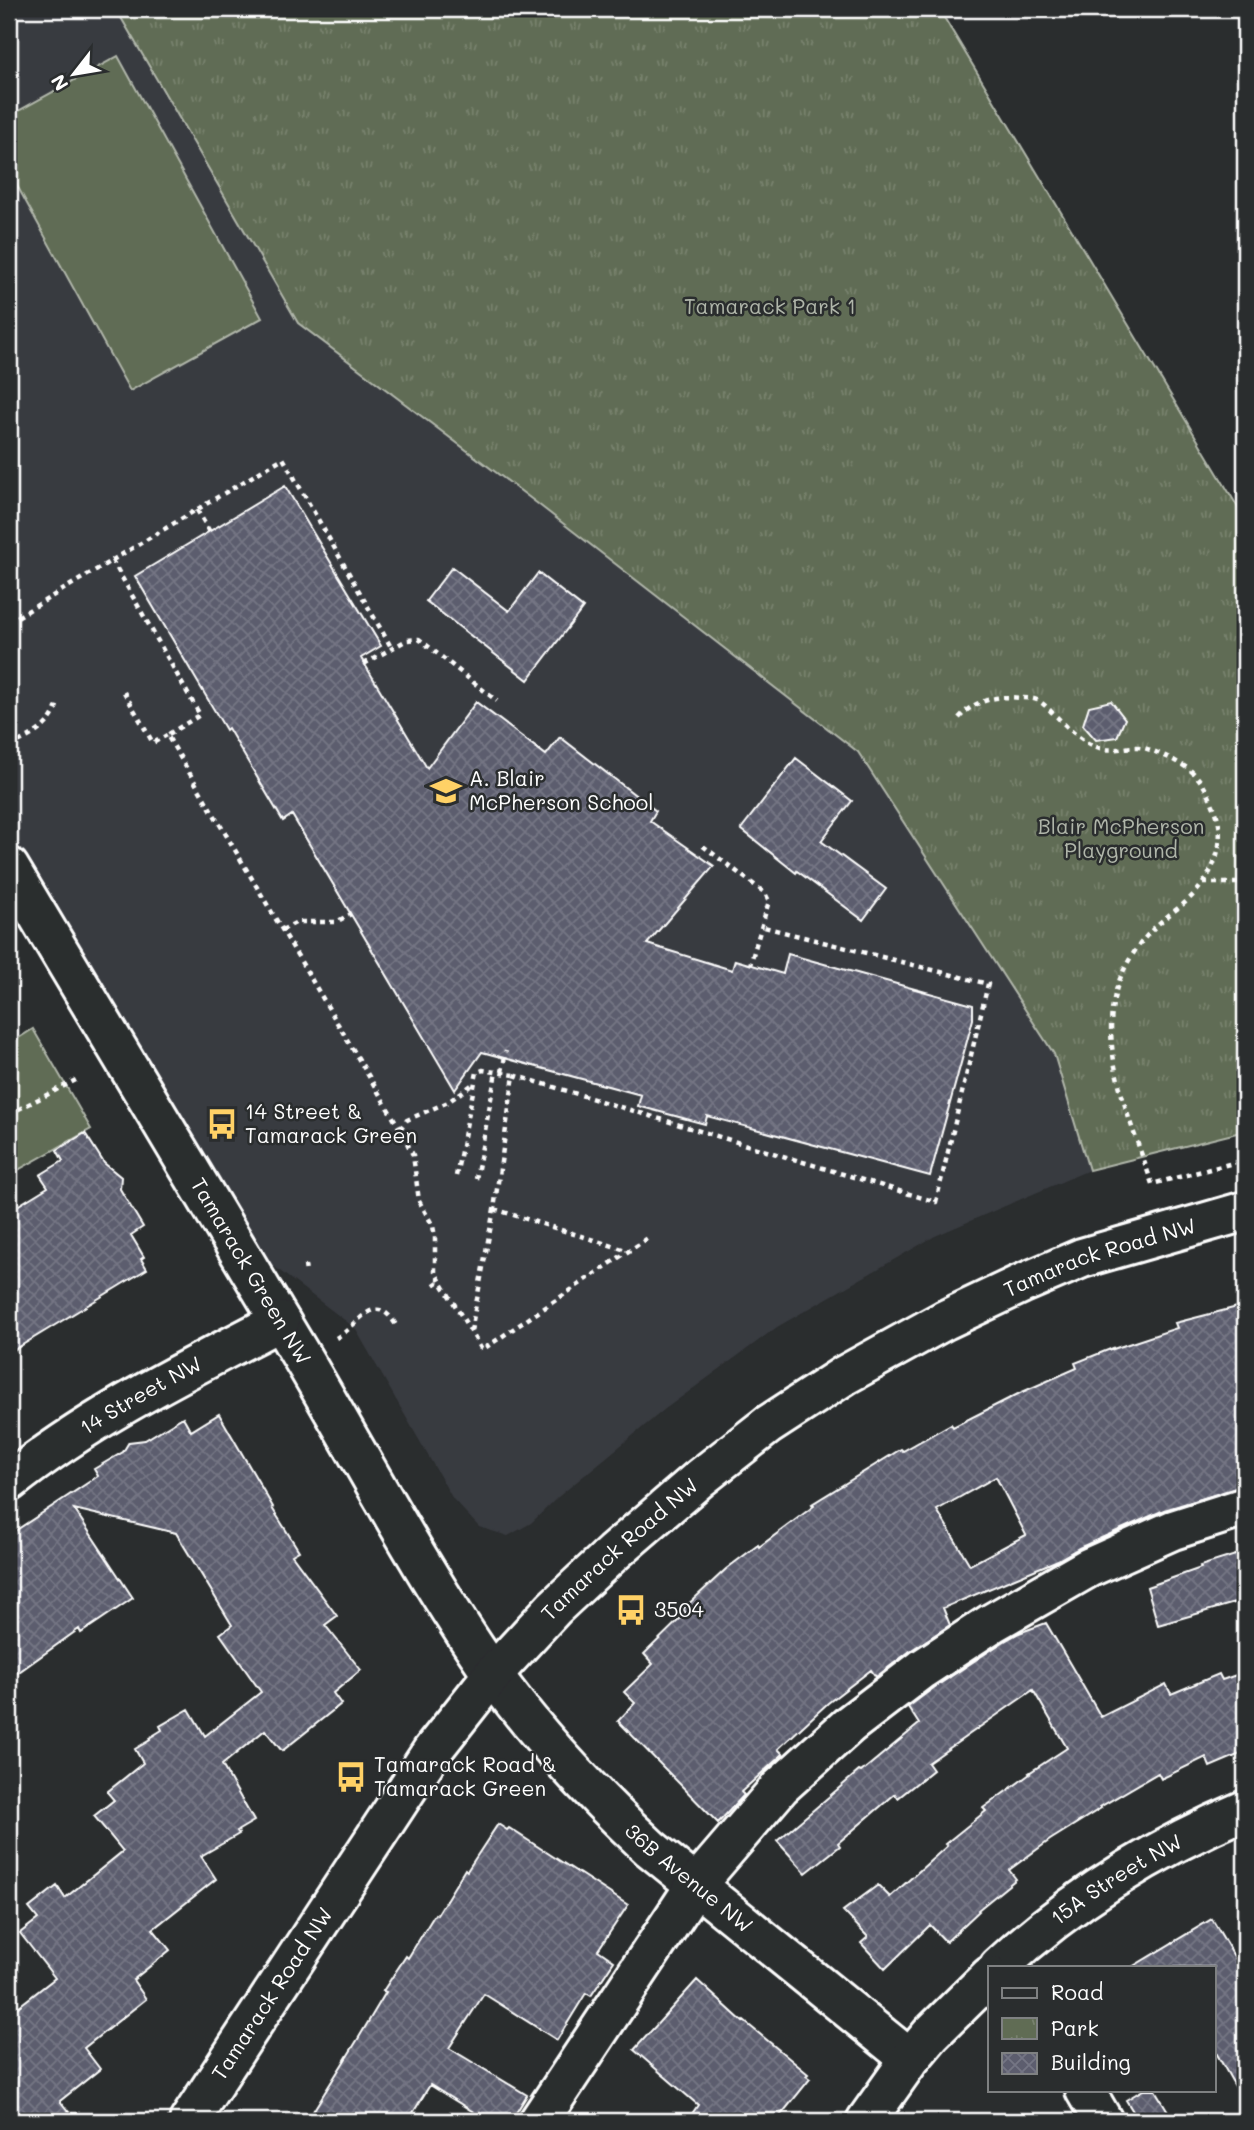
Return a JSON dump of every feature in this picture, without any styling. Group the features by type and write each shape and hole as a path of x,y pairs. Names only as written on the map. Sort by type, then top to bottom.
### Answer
{"street":[{"name":"Tamarack Green NW","path":"9,867 448,1607 493,1674"},
{"name":"Tamarack Road NW","path":"189,2121 432,1751 493,1674 554,1608 613,1553 768,1424 845,1375 945,1320 1082,1258 1245,1211"},
{"name":"14 Street NW","path":"9,1482 74,1434 150,1388 280,1321"},
{"path":"539,2121 695,1885 780,1787 849,1724 922,1669 992,1623 1088,1569 1173,1530 1245,1507"},
{"name":"36B Avenue NW","path":"493,1674 541,1736 603,1803 650,1848 910,2059"},
{"name":"15A Street NW","path":"1004,1966 1061,1914 1108,1882 1179,1840 1245,1811"},
{"name":"15A Street NW","path":"866,2121 931,2034 988,1981"},
{"path":"1086,2092 1103,2121"}],"path":[{"path":"9,622 283,458 391,647"},
{"path":"197,510 210,532"},
{"path":"112,560 200,715 153,743 133,715 124,692"},
{"path":"364,664 391,647 407,640 419,639 497,701"},
{"path":"959,718 965,711 992,698 1037,700 1073,733 1100,748 1121,750 1138,747 1171,759 1190,771 1206,789 1216,810 1222,833 1219,851 1208,876 1190,899 1155,927 1131,956 1118,981 1112,1005 1114,1062 1152,1184 1245,1160"},
{"path":"9,746 33,735 48,723 56,713 58,701"},
{"path":"56,713 63,714"},
{"path":"167,735 400,1129 415,1164 419,1201 433,1226 435,1272 482,1350 648,1238"},
{"path":"703,846 765,893 769,901 750,965"},
{"path":"1202,883 1245,883"},
{"path":"282,930 297,922 336,922 351,914"},
{"path":"456,1176 477,1072 499,1072 936,1202 988,984 761,926"},
{"path":"476,1179 506,1051"},
{"path":"471,1331 494,1209 514,1075"},
{"path":"9,1114 76,1080"},
{"path":"400,1129 407,1120 448,1102 474,1082"},
{"path":"954,1087 963,1090"},
{"path":"494,1209 629,1251"},
{"path":"304,1265 306,1273"},
{"path":"434,1285 440,1281"},
{"path":"335,1338 345,1333 370,1311 379,1309 391,1313 396,1325"}],"shaded area":[{"name":"A. Blair McPherson School","path":"9,9 116,9 298,323 538,504 858,752 1054,1054 1089,1170 935,1236 777,1327 665,1409 558,1497 531,1523 508,1536 479,1527 453,1499 355,1328 255,1252 12,843 9,831"}],"green space":[{"name":"Tamarack Park 1","path":"116,9 939,9 1245,519 1245,1131 1089,1170 1054,1054 858,752 538,504 298,323"},
{"path":"118,56 262,318 130,391 9,171 9,116"},
{"path":"33,1029 91,1129 9,1175 9,1044"}],"building":[{"name":"A. Blair McPherson School","path":"285,486 381,646 361,658 427,768 476,702 546,755 560,737 656,811 650,821 714,866 647,944 732,970 735,960 783,974 788,954 973,1005 973,1019 930,1176 707,1116 705,1124 638,1106 641,1095 482,1052 455,1090 292,815 283,821 135,576"},
{"path":"452,567 509,611 538,573 583,608 528,680 426,601"},
{"path":"1111,701 1125,719 1117,737 1096,740 1083,725 1089,706"},
{"path":"796,758 852,801 821,841 886,889 863,920 797,871 796,873 741,829"},
{"path":"85,1133 104,1163 121,1177 120,1189 143,1227 131,1235 144,1257 141,1259 147,1269 9,1353 9,1211 48,1187 40,1175 63,1161 57,1150"},
{"path":"1245,1305 1245,1486 1164,1510 1058,1560 943,1608 950,1625 876,1677 871,1670 828,1703 778,1749 783,1754 741,1792 744,1795 718,1823 618,1721 635,1703 624,1692 653,1664 644,1654 686,1613 683,1609 726,1569 814,1506 812,1504 901,1449 903,1451 951,1424 953,1427 1077,1368 1075,1363 1177,1328 1175,1323","holes":["996,1477 1026,1535 970,1565 937,1510"]},
{"path":"219,1414 299,1551 292,1555 337,1616 325,1625 361,1670 333,1693 341,1704 282,1751 265,1730 222,1765 254,1821 237,1831 239,1834 201,1856 216,1879 153,1929 170,1950 133,1980 146,1999 84,2048 100,2069 60,2101 76,2121 9,2121 9,2014 55,1978 20,1933 38,1919 29,1908 57,1886 65,1898 123,1851 94,1816 114,1800 107,1792 143,1763 135,1749 162,1730 160,1726 189,1709 205,1736 261,1692 220,1634 232,1625 176,1533 74,1509 133,1598 81,1633 79,1629 9,1679 9,1535 98,1476 94,1469 123,1452 129,1442 145,1440 183,1417 191,1431"},
{"path":"1245,1552 1245,1600 1158,1625 1147,1587"},
{"path":"1046,1623 1101,1717 1166,1684 1171,1694 1219,1674 1222,1680 1245,1672 1245,1752 1210,1767 1206,1757 1161,1779 1158,1773 1100,1807 1009,1870 1016,1879 978,1910 946,1942 930,1925 885,1969 861,1943 868,1937 843,1911 878,1885 890,1897 947,1846 945,1844 986,1811 983,1808 1067,1748 1033,1690 928,1763 933,1770 898,1798 895,1794 838,1843 840,1846 806,1873 777,1841 919,1724 908,1707 1003,1642"},
{"path":"498,1824 507,1830 509,1828 628,1905 598,1950 614,1961 591,1996 586,1993 557,2040 484,1994 449,2048 527,2095 511,2121 488,2121 430,2085 408,2121 307,2121 386,1992 383,1991"},
{"path":"1212,1919 1245,1975 1245,2104 1216,2053 1216,1966 1134,1966"},
{"path":"697,1980 743,2022 808,2074 806,2076 810,2079 776,2121 687,2121 698,2105 634,2050"},
{"path":"1140,2092 1156,2092 1174,2121 1139,2121 1126,2100"}],"place":[{"name":"A. Blair McPherson School","path":"446,791"},
{"name":"14 Street & Tamarack Green","path":"222,1124"},
{"name":"3504","path":"631,1610"},
{"name":"Tamarack Road & Tamarack Green","path":"351,1777"}],"park label":[{"name":"Blair McPherson Playground","path":"1121,839"}]}
